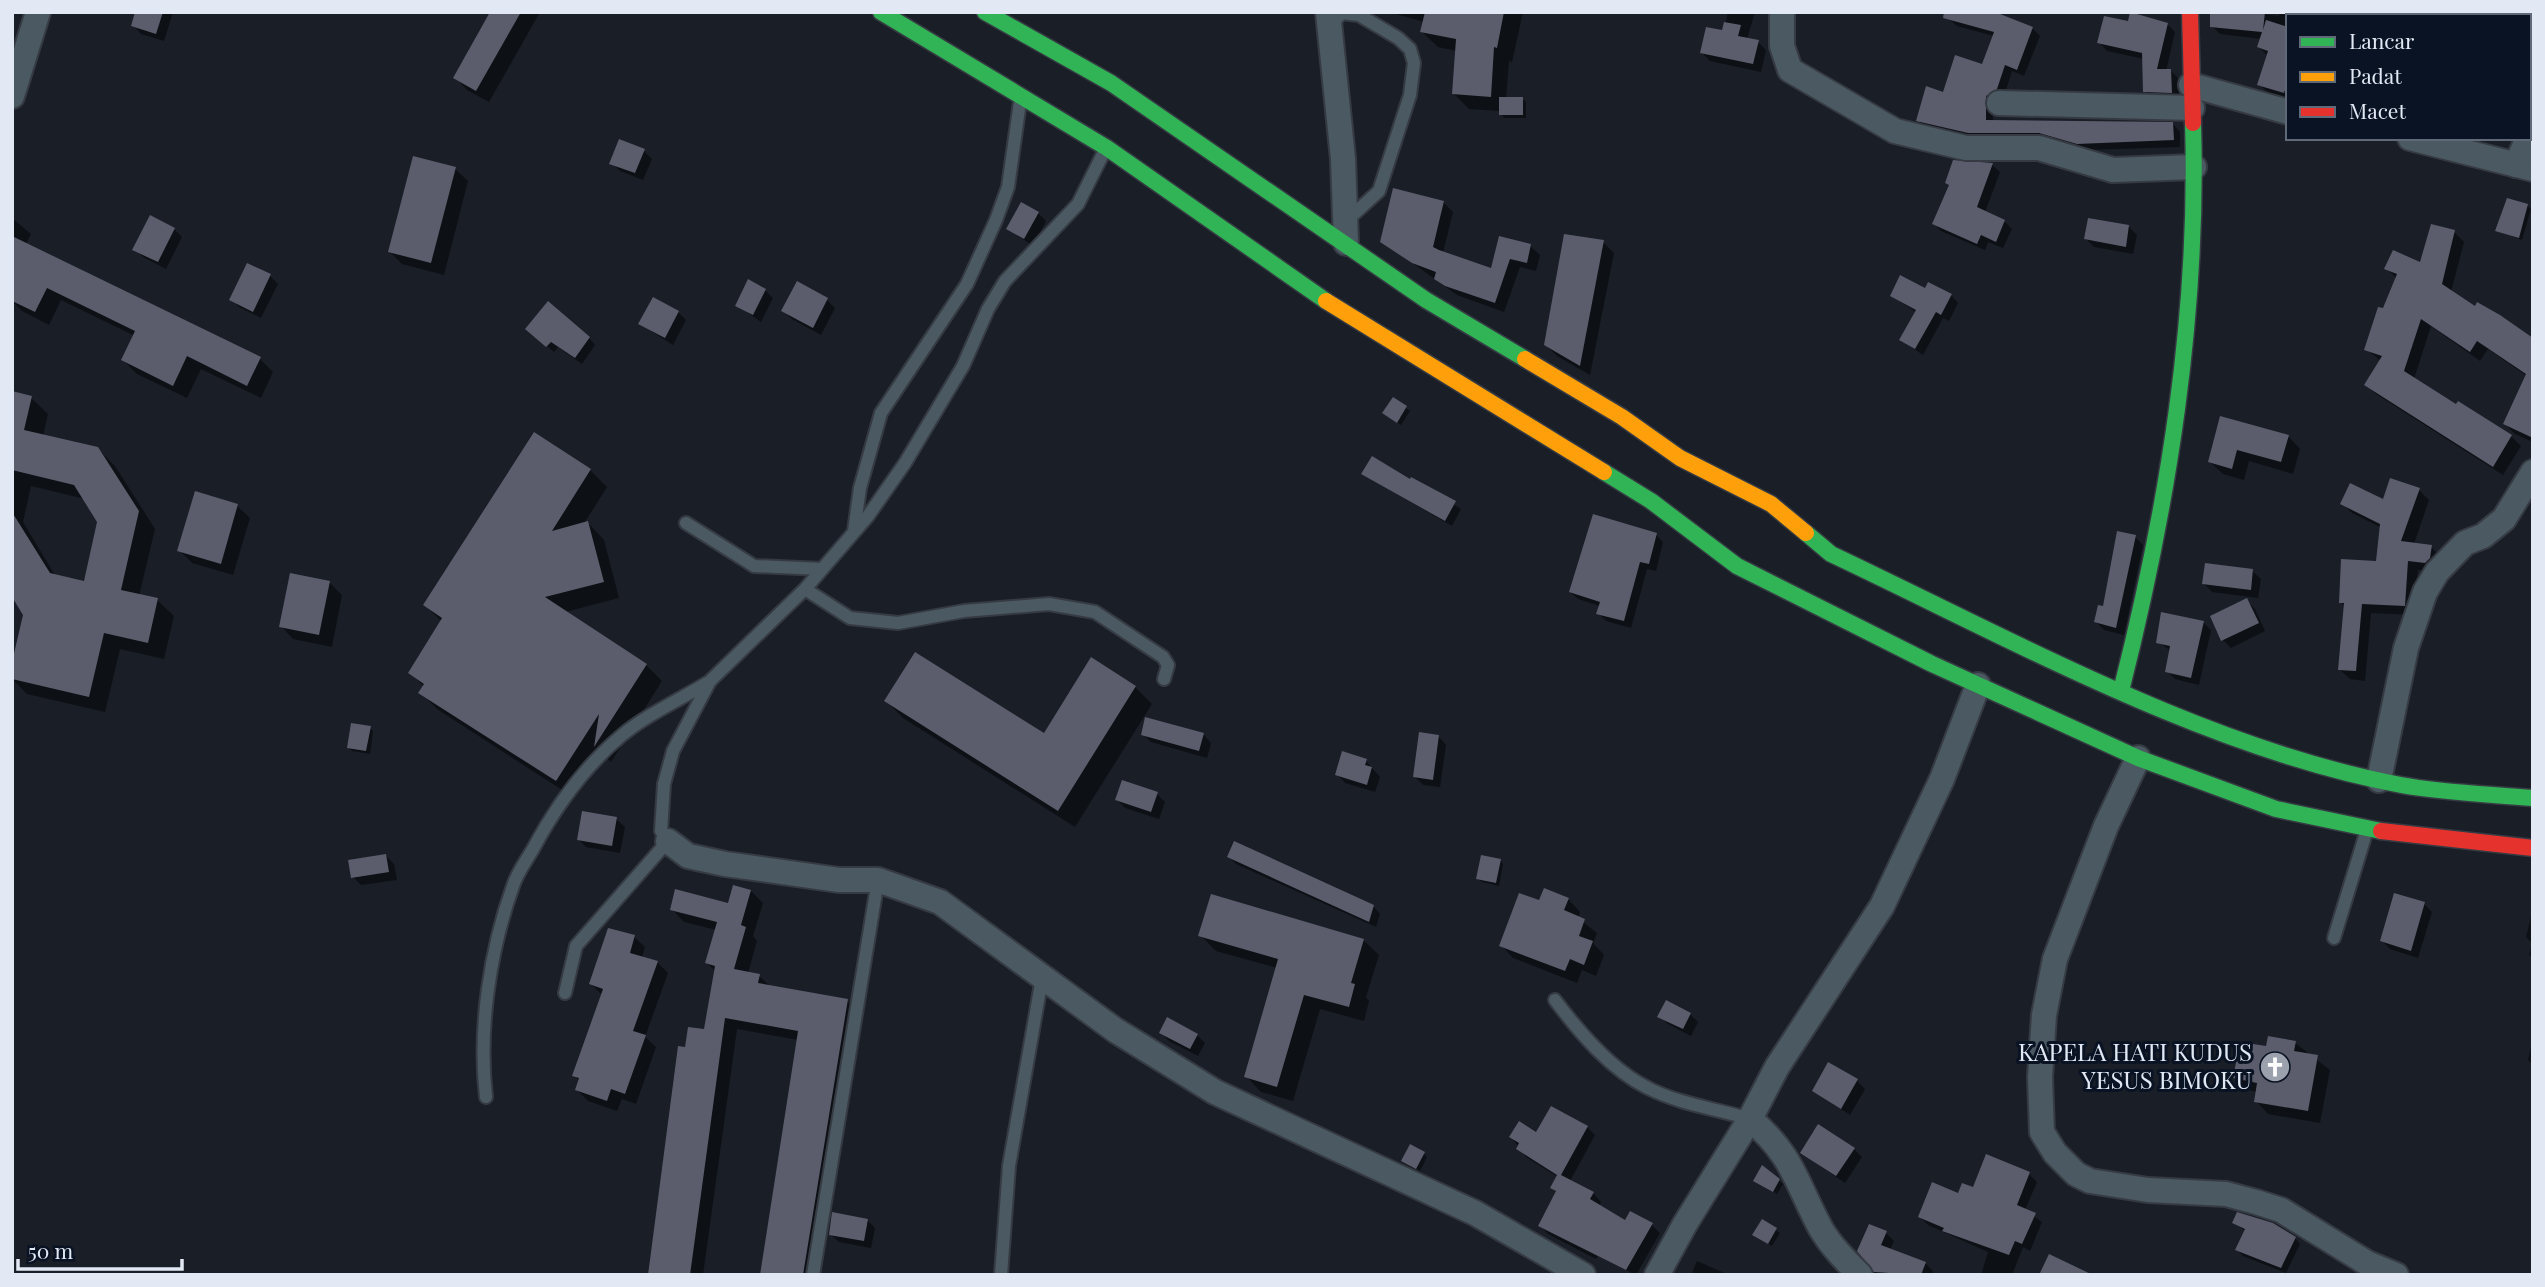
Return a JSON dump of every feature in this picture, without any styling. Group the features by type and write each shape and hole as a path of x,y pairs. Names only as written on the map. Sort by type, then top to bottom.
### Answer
{"main road":[{"path":"881,12 923,40 1021,95 1107,148 1351,318 1651,501 1737,566 1979,685 2138,758 2276,809 2367,829 2513,840 2533,848"},
{"path":"985,12 1111,83 1346,232 1448,313 1622,417 1681,458 1771,504 1831,554 2121,691 2182,717 2314,764 2379,780 2515,803 2533,798"},
{"path":"2121,691 2161,524 2192,250 2194,167 2190,12"},
{"path":"1416,359 1448,313"}],"street":[{"path":"12,96 38,12"},
{"path":"1782,12 1782,46 1790,69 1895,131 1980,150 2039,148 2113,170 2194,167"},
{"path":"1329,19 1343,159 1346,232"},
{"path":"1999,103 2191,96 2286,112"},
{"path":"2418,140 2525,167 2529,140"},
{"path":"2379,780 2406,648 2425,592 2437,572 2465,543 2483,536 2504,519 2533,472"},
{"path":"1657,1275 1750,1119 1777,1067 1882,906 1942,779 1979,685"},
{"path":"2138,758 2106,826 2055,960 2044,1015 2040,1077 2042,1132 2062,1160 2076,1174 2091,1181 2148,1190 2226,1194 2256,1202 2281,1210 2367,1263 2396,1275"},
{"path":"668,841 688,856 839,880 878,880 940,902 1115,1030 1215,1092 1475,1213 1583,1275"},
{"path":"1750,1119 1782,1149 1822,1229 1842,1257 1860,1275"}],"lane":[{"path":"1329,19 1342,13 1359,15 1398,38 1410,50 1414,63 1410,95 1379,191 1346,232"},
{"path":"854,532 860,488 881,413 967,284 996,220 1008,187 1021,95"},
{"path":"565,993 576,946 668,841 660,831 664,784 673,751 710,681 805,589 854,532 905,463 963,366 988,309 1005,281 1078,204 1107,148"},
{"path":"686,523 754,566 822,569"},
{"path":"805,589 850,618 898,623 964,611 1049,604 1095,612 1163,657 1168,665 1164,679"},
{"path":"486,1097 483,1074 495,948 513,884 551,816 591,763 623,734 710,681"},
{"path":"2334,938 2367,829"},
{"path":"813,1275 878,880"},
{"path":"1001,1275 1009,1166 1042,978"},
{"path":"1555,1000 1614,1065 1646,1088 1750,1119"}],"building":[{"path":"135,12 163,12 156,34 131,26"},
{"path":"490,12 521,12 476,91 453,78"},
{"path":"1425,12 1504,12 1497,48 1494,47 1491,97 1452,94 1456,39 1420,32"},
{"path":"1944,12 1995,12 2033,27 2017,70 2005,65 1997,89 1986,96 1986,120 2173,122 2174,140 2077,144 2039,133 1968,133 1916,121 1926,86 1943,92 1955,55 1982,64 1994,32 1943,18"},
{"path":"2130,12 2168,23 2157,69 2171,69 2172,93 2143,92 2142,53 2097,43 2104,16 2128,21"},
{"path":"2210,12 2265,12 2263,30 2266,20 2286,26 2284,93 2257,85 2268,51 2257,47 2262,32 2210,27"},
{"path":"1724,22 1741,25 1738,36 1759,40 1753,64 1700,53 1706,27 1722,30"},
{"path":"1499,97 1523,97 1523,115 1499,115"},
{"path":"619,139 645,149 635,173 609,164"},
{"path":"413,156 456,167 431,263 388,252"},
{"path":"1953,160 1993,163 1977,207 2005,220 1996,242 1981,235 1977,244 1932,224 1949,185 1945,183"},
{"path":"1393,188 1444,201 1433,247 1439,250 1491,268 1499,236 1531,244 1527,263 1510,259 1495,303 1445,286 1434,279 1436,272 1412,263 1380,242"},
{"path":"2507,198 2528,204 2519,238 2495,231"},
{"path":"1021,202 1039,212 1024,239 1006,229"},
{"path":"150,215 175,228 158,262 132,250"},
{"path":"2088,218 2129,225 2126,247 2084,239"},
{"path":"2431,224 2455,230 2442,284 2475,306 2477,302 2500,315 2533,338 2533,438 2503,424 2526,374 2477,341 2470,352 2421,319 2404,371 2512,435 2493,467 2364,385 2382,356 2364,350 2378,307 2383,308 2397,274 2384,269 2393,250 2420,262"},
{"path":"1564,234 1604,240 1580,366 1544,345"},
{"path":"12,236 261,357 247,386 187,356 173,386 121,360 135,331 47,288 35,312 12,301"},
{"path":"247,263 271,274 253,312 229,300"},
{"path":"1900,275 1925,288 1928,282 1952,294 1941,315 1936,312 1915,349 1899,340 1916,310 1890,296"},
{"path":"748,279 766,289 753,315 735,306"},
{"path":"797,281 828,298 813,328 781,311"},
{"path":"653,297 679,311 665,338 638,324"},
{"path":"548,301 590,337 575,358 551,342 546,347 525,329"},
{"path":"12,391 32,396 24,430 98,447 139,511 121,590 158,598 148,643 104,633 89,697 12,679 12,662 23,615 12,597 12,512 50,573 84,581 97,522 74,485 12,470"},
{"path":"1393,397 1407,406 1397,423 1382,413"},
{"path":"2220,416 2289,435 2281,462 2237,450 2232,469 2208,462"},
{"path":"534,432 591,469 552,531 588,521 604,582 545,597 647,664 594,747 599,714 556,781 418,693 424,684 408,673 442,618 423,605"},
{"path":"1372,456 1410,479 1411,477 1456,501 1445,521 1361,474"},
{"path":"2390,478 2420,488 2401,541 2432,545 2430,558 2425,563 2408,561 2405,606 2362,604 2356,671 2338,670 2344,603 2339,603 2341,559 2376,561 2380,524 2340,504 2350,483 2383,499"},
{"path":"195,491 238,504 221,564 177,551"},
{"path":"1593,514 1657,533 1649,564 1640,562 1624,621 1596,614 1600,602 1569,592"},
{"path":"2117,531 2136,535 2116,628 2094,622 2098,605 2103,606"},
{"path":"2205,563 2253,569 2251,590 2202,584"},
{"path":"290,573 330,581 319,635 279,627"},
{"path":"2247,598 2259,623 2221,641 2210,616"},
{"path":"2161,612 2204,621 2191,678 2165,672 2170,646 2156,643"},
{"path":"915,652 1044,733 1091,657 1136,686 1058,811 884,701"},
{"path":"1145,717 1204,733 1199,751 1141,735"},
{"path":"351,723 371,726 366,751 347,748"},
{"path":"1419,732 1439,735 1433,780 1413,777"},
{"path":"1342,751 1367,759 1365,765 1372,767 1367,785 1335,775"},
{"path":"1122,780 1158,792 1151,812 1115,800"},
{"path":"582,811 617,817 612,846 577,840"},
{"path":"1234,841 1374,905 1369,922 1227,857"},
{"path":"386,854 389,872 351,878 348,860"},
{"path":"1481,855 1501,859 1496,883 1476,879"},
{"path":"733,885 751,890 741,925 746,927 734,969 760,974 758,983 848,999 803,1275 760,1275 798,1031 725,1018 690,1275 648,1275 678,1046 685,1047 688,1027 704,1029 715,966 705,963 717,922 670,910 675,889 728,903"},
{"path":"1544,888 1569,898 1564,910 1585,919 1579,936 1593,941 1584,965 1570,959 1565,971 1499,946 1519,893 1539,900"},
{"path":"2394,893 2425,902 2411,951 2380,941"},
{"path":"1211,894 1364,939 1351,983 1355,984 1349,1007 1304,995 1277,1087 1244,1077 1278,959 1198,936"},
{"path":"608,928 635,935 630,953 658,961 633,1031 646,1035 625,1094 611,1089 607,1101 575,1090 579,1078 572,1076 603,989 589,984"},
{"path":"1666,1000 1691,1013 1683,1029 1657,1017"},
{"path":"1167,1017 1198,1034 1190,1049 1159,1033"},
{"name":"KAPELA HATI KUDUS YESUS BIMOKU","path":"2268,1036 2296,1041 2294,1051 2318,1055 2308,1111 2254,1102 2257,1083 2233,1078 2240,1042 2266,1046"},
{"path":"1828,1062 1858,1079 1841,1109 1812,1091"},
{"path":"1551,1106 1588,1126 1561,1175 1594,1192 1590,1199 1625,1220 1630,1211 1653,1223 1626,1270 1538,1226 1556,1191 1550,1188 1557,1175 1516,1149 1519,1143 1509,1137 1519,1121 1536,1132"},
{"path":"1818,1124 1855,1148 1836,1176 1800,1153"},
{"path":"1410,1144 1425,1152 1416,1169 1401,1161"},
{"path":"1986,1154 2030,1172 2017,1205 2036,1213 2022,1244 2015,1241 2009,1255 1942,1231 1944,1228 1918,1217 1932,1182 1958,1193 1962,1183 1973,1187"},
{"path":"1762,1165 1780,1179 1773,1192 1753,1181"},
{"path":"832,1212 868,1219 864,1241 829,1235"},
{"path":"2237,1212 2273,1223 2296,1237 2281,1268 2235,1250 2245,1229 2232,1223"},
{"path":"1762,1219 1777,1228 1768,1244 1752,1235"},
{"path":"1869,1224 1887,1231 1881,1245 1926,1262 1921,1275 1874,1272 1857,1251"},
{"path":"2049,1254 2093,1275 2039,1275"}],"traffic: fast":[{"path":"881,12 1107,148 1326,301"},
{"path":"985,12 1111,83 1426,300 1525,359"},
{"path":"2121,691 2153,551 2177,410 2191,267 2193,123"},
{"path":"1604,472 1651,501 1737,566 1932,664 2138,758 2276,809 2381,831"},
{"path":"1806,533 1831,554 2038,655 2110,688 2255,746 2328,768 2401,785 2450,792 2533,798"}],"traffic: slow":[{"path":"1326,301 1604,472"},
{"path":"1525,359 1622,417 1680,458 1771,504 1806,533"}],"traffic: jam":[{"path":"2190,12 2193,123"},
{"path":"2381,831 2533,848"}],"place":[{"name":"KAPELA HATI KUDUS YESUS BIMOKU","path":"2275,1067"}]}
